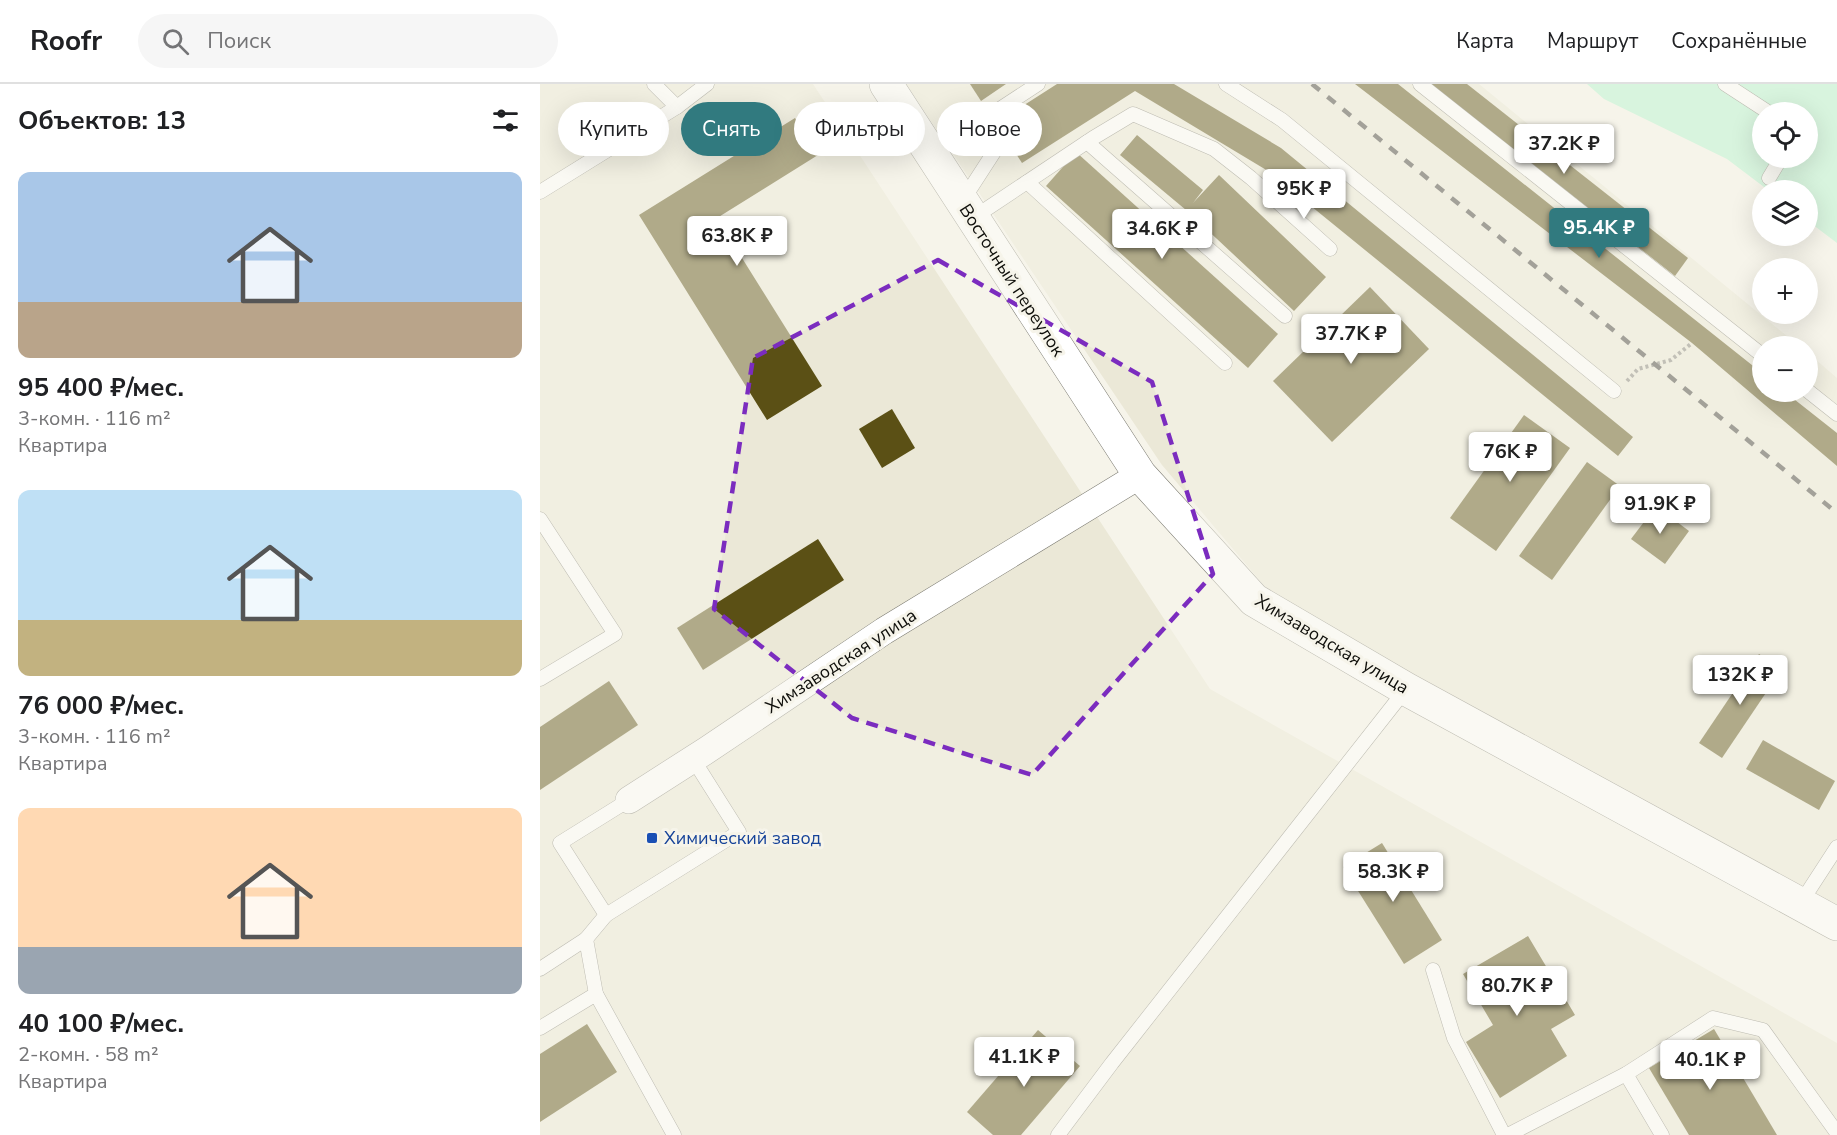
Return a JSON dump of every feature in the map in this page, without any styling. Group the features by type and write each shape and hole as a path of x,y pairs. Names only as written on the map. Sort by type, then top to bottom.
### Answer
{"street":[{"name":"Восточный переулок","path":"886,84 1140,475"},
{"name":"Химзаводская улица","path":"629,800 884,631 1140,475 1254,600 1406,689 1837,924"}],"lane":[{"path":"654,84 677,107"},
{"path":"540,192 677,107 707,84"},
{"path":"967,210 996,149 989,116 1038,84"},
{"path":"1226,84 1282,120 1614,391"},
{"path":"1420,84 1752,347"},
{"path":"1725,84 1753,102"},
{"path":"967,210 1028,182 1132,114 1215,149 1330,249"},
{"path":"1087,142 1285,316"},
{"path":"1770,178 1776,168"},
{"path":"1028,182 1225,363"},
{"path":"1818,399 1837,414"},
{"path":"540,519 615,634 540,680"},
{"path":"1059,1135 1112,1063 1406,689"},
{"path":"540,969 586,939 606,915 739,832 693,759"},
{"path":"606,915 561,843 629,800"},
{"path":"1800,904 1837,847"},
{"path":"586,939 596,994 674,1135"},
{"path":"1433,970 1454,1038 1506,1135 1626,1074 1713,1017 1763,1030 1837,1133"},
{"path":"540,1028 596,994"},
{"path":"1626,1074 1662,1135"}],"path":[{"path":"1614,391 1638,369 1671,360 1692,343"}],"highlighted area":[{"path":"938,260 1152,382 1213,574 1032,775 852,718 714,609 753,358"}],"shaded area":[{"path":"540,84 813,84 825,102 794,102 794,156 860,156 1210,689 1837,1043 1837,1135 540,1135"},
{"path":"906,84 1479,84 1752,308 1752,324 1772,324 1787,336 1752,336 1752,402 1818,402 1818,362 1837,378 1837,907 1278,602 1162,465 954,156 1042,156 1042,102 937,102 937,130 925,112 925,102 918,102"}],"green space":[{"path":"1587,84 1837,84 1837,243 1818,229 1818,180 1755,180 1727,159 1604,99"}],"building":[{"path":"970,84 1006,84 981,101"},
{"path":"1057,84 1174,84 1281,148 1633,437 1618,456 1268,171 1135,91 1042,150 1042,102 1029,102"},
{"path":"1355,84 1398,84 1752,365 1752,394 1692,343"},
{"path":"1430,84 1467,84 1688,258 1675,276"},
{"path":"794,119 794,156 816,156 717,218 822,386 767,420 639,215 734,156 782,156 782,126"},
{"path":"1137,135 1203,190 1193,203 1219,175 1326,277 1294,311 1186,210 1120,155"},
{"path":"1076,152 1278,334 1248,368 1046,186"},
{"path":"1017,156 1033,156 1022,163"},
{"path":"1370,287 1429,349 1332,442 1273,381"},
{"path":"1762,402 1798,402 1837,433 1837,466"},
{"path":"892,409 915,448 882,468 859,429"},
{"path":"1524,415 1570,448 1496,551 1450,518"},
{"path":"1587,462 1620,486 1552,580 1519,556"},
{"path":"1656,506 1689,531 1665,564 1631,539"},
{"path":"818,539 844,580 703,670 677,628"},
{"path":"1759,654 1782,669 1722,758 1699,743"},
{"path":"609,681 638,725 540,790 540,727"},
{"path":"1763,740 1835,781 1819,810 1746,769"},
{"path":"1382,843 1442,940 1404,964 1343,867"},
{"path":"1528,936 1575,1015 1551,1029 1567,1056 1500,1098 1466,1042 1493,1025 1463,974"},
{"path":"587,1024 617,1072 540,1122 540,1054"},
{"path":"1714,1029 1777,1135 1689,1135 1649,1068"},
{"path":"1038,1030 1080,1066 1021,1135 993,1135 967,1112"}],"railway":[{"path":"1312,84 1837,513"}],"place":[{"name":"Химический завод","path":"652,838"}]}
